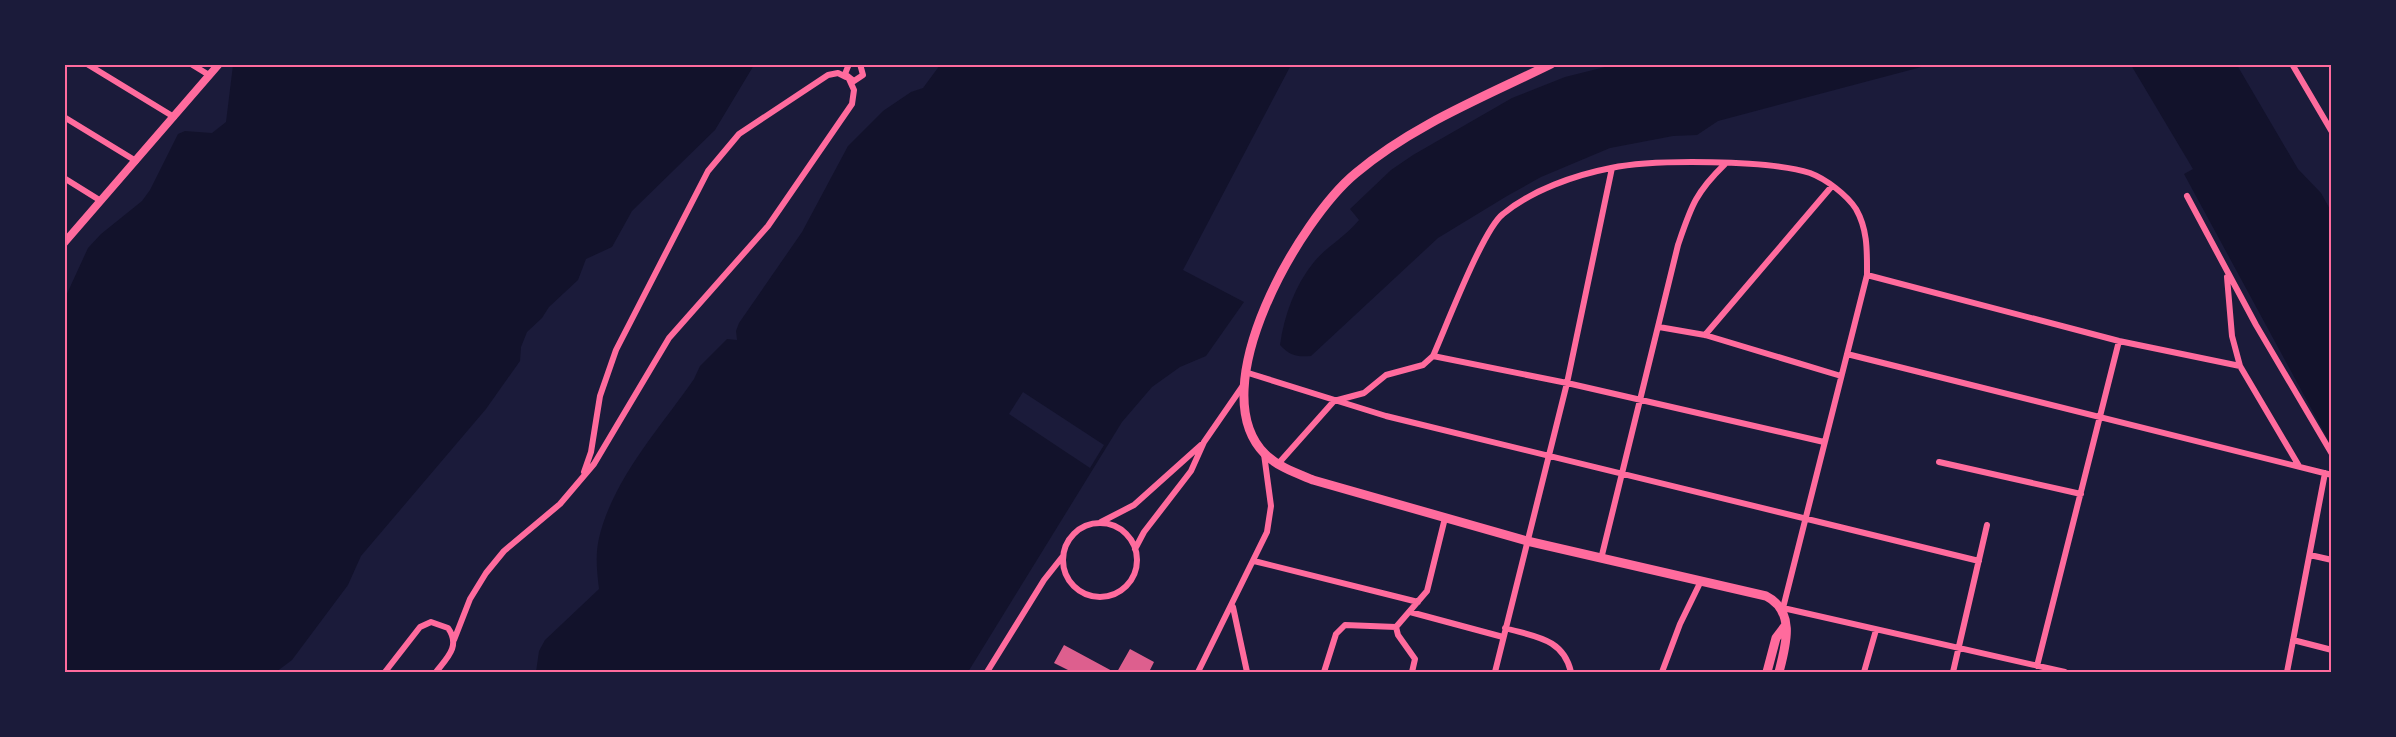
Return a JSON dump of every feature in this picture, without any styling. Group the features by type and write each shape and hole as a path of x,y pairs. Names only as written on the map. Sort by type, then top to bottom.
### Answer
{"main road":[{"path":"1551,64 1407,136 1369,162 1338,190 1307,228 1282,274 1250,346 1242,387 1248,422 1264,454 1278,464 1313,480 1527,541 1701,583 1766,596 1783,608 1786,642 1779,672"},
{"path":"1767,672 1776,638 1785,626"}],"street":[{"path":"87,64 174,117"},
{"path":"191,64 209,75"},
{"path":"64,243 219,64"},
{"path":"860,64 862,75"},
{"path":"436,672 451,652 470,599 486,573 517,540 560,504 605,450 669,338 768,226 836,129 855,97 866,64"},
{"path":"2292,64 2331,132"},
{"path":"582,478 591,452 600,396 616,350 708,171 740,134 828,75 848,65 848,78 855,97"},
{"path":"828,75 838,73 857,81 862,75"},
{"path":"64,117 136,161"},
{"path":"1278,464 1334,401 1364,393 1386,375 1423,365 1433,356 1478,253 1501,214 1546,188 1612,168 1665,164 1725,164 1791,168 1813,174 1832,186 1855,207 1863,224 1867,242 1867,275 1804,517 1783,608 2065,672"},
{"path":"1601,559 1678,246 1692,202 1702,186 1725,164"},
{"path":"1495,672 1567,383 1612,168"},
{"path":"64,178 101,201"},
{"path":"1705,335 1832,186"},
{"path":"2187,196 2227,273 2331,454"},
{"path":"2227,273 2232,336 2240,366 2299,466"},
{"path":"1867,275 2120,341 2240,366"},
{"path":"1659,327 1705,335 1841,376"},
{"path":"2037,666 2120,341"},
{"path":"1847,354 2328,474 2287,672"},
{"path":"1433,356 1567,383 1824,442"},
{"path":"1244,371 1334,401 1979,561"},
{"path":"1135,549 1144,532 1191,471 1204,442 1242,387"},
{"path":"987,672 1078,530 1115,517 1134,505 1204,442"},
{"path":"1198,672 1254,561 1271,519 1271,492 1264,454"},
{"path":"1939,462 2081,494"},
{"path":"1324,672 1336,634 1345,625 1396,627 1427,591 1444,518"},
{"path":"1063,556 1066,576 1072,584 1089,595 1109,596 1126,586 1136,569 1135,549 1124,532 1116,526 1096,523"},
{"path":"1953,672 1987,525"},
{"path":"2310,555 2331,560"},
{"path":"1254,561 1418,602"},
{"path":"1662,672 1680,624 1701,583"},
{"path":"1232,606 1246,658 1247,672"},
{"path":"1410,612 1503,638"},
{"path":"386,672 424,625 431,622 448,628 454,640"},
{"path":"1396,627 1398,635 1415,659 1412,672"},
{"path":"1505,628 1558,645 1568,659 1571,672"},
{"path":"1864,672 1876,630"},
{"path":"2293,640 2331,650"}],"shaded area":[{"path":"1617,64 1929,65 1718,121 1697,135 1673,136 1610,148 1541,177 1438,238 1311,356 1294,355 1280,345 1291,301 1307,271 1359,220 1350,209 1391,170 1512,98 1565,77"},
{"path":"233,65 754,65 715,130 632,211 612,247 586,259 578,280 527,332 521,347 520,361 486,409 361,556 348,585 292,660 276,672 65,672 65,298 88,248 101,234 142,201 150,190 178,134 185,131 212,133 226,122"},
{"path":"940,65 1291,65 1183,270 1244,302 1206,356 1180,367 1152,387 1122,422 968,672 536,672 539,651 545,640 599,589 597,557 599,538 615,495 639,455 694,379 700,366 727,339 737,340 736,331 739,323 802,232 848,146 883,111 911,92 923,88"},
{"path":"2131,65 2237,65 2298,169 2321,193 2331,211 2331,445 2184,174 2193,169"}],"pier":[{"path":"1023,392 1104,445 1090,468 1009,414"}],"building":[{"path":"1064,645 1114,672 1072,672 1054,663"},
{"path":"1130,649 1154,662 1149,672 1117,672"}]}
